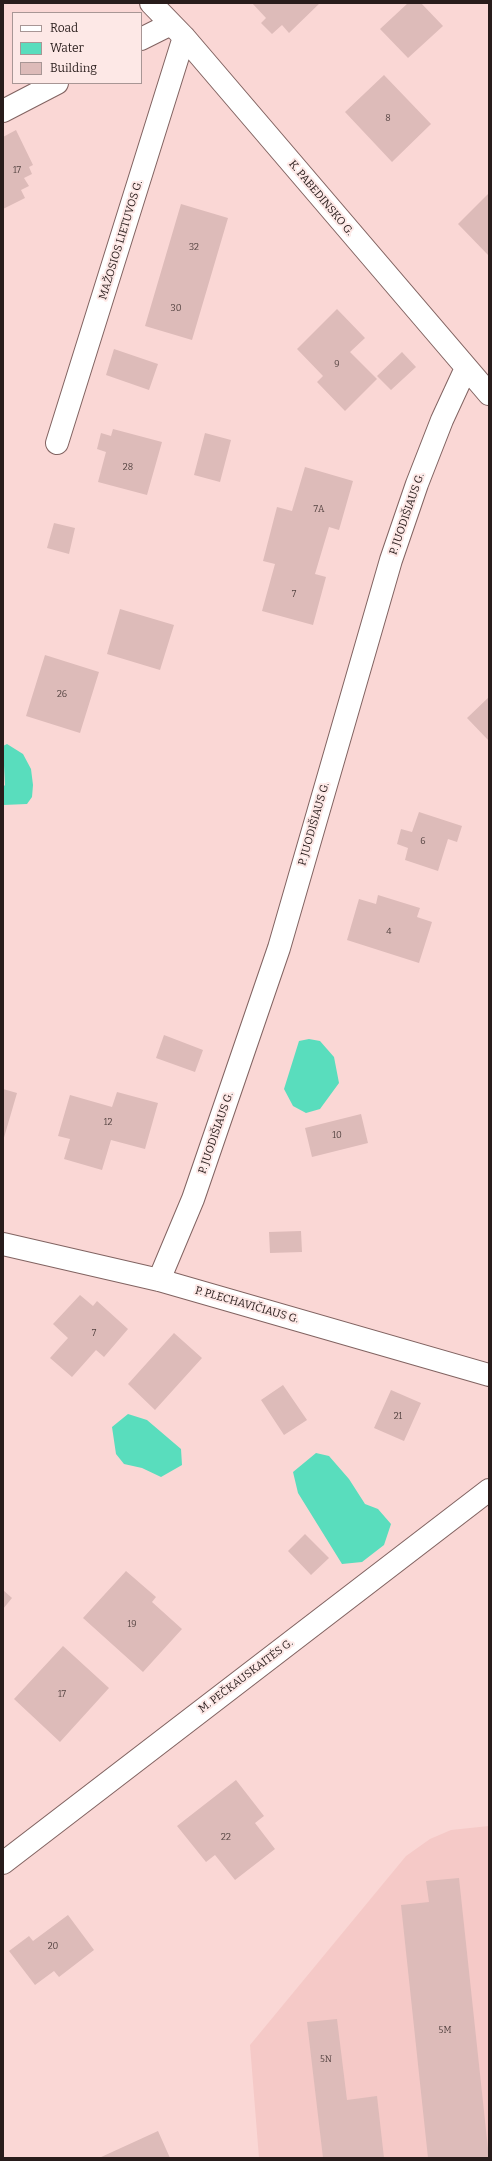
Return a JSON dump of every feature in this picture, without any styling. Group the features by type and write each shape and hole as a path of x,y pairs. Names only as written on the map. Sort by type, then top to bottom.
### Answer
{"street":[{"name":"K. PABEDINSKO G.","path":"151,3 177,30 489,394"},
{"path":"142,39 177,30"},
{"name":"MAŽOSIOS LIETUVOS G.","path":"57,443 177,30"},
{"path":"3,111 55,84"},
{"name":"P. JUODIŠIAUS G.","path":"159,1280 193,1199 279,948 393,553 417,484 442,420 466,368"},
{"name":"P. PLECHAVIČIAUS G.","path":"3,1244 159,1280 489,1375"},
{"name":"M. PEČKAUSKAITĖS G.","path":"3,1863 489,1490"}],"shaded area":[{"path":"489,1826 489,2158 259,2158 250,2045 406,1856 430,1839 451,1830"}],"water":[{"path":"7,744 23,754 31,769 33,785 32,797 27,804 3,805 3,787 5,785 3,746"},
{"path":"309,1039 320,1041 334,1057 339,1083 320,1109 306,1113 293,1106 284,1089 299,1041"},
{"path":"128,1414 147,1420 181,1449 182,1465 161,1477 142,1468 124,1464 116,1454 112,1427"},
{"path":"316,1453 329,1456 349,1479 365,1504 378,1509 391,1524 384,1545 362,1562 342,1564 298,1493 293,1472"}],"building":[{"path":"252,3 320,3 289,33 282,25 272,34 261,23 266,18"},
{"path":"408,3 421,3 443,26 408,58 380,29"},
{"path":"384,75 431,124 392,162 345,112"},
{"path":"16,130 33,165 29,167 32,174 24,178 29,186 21,190 25,198 3,209 3,137"},
{"path":"489,193 489,256 458,224"},
{"path":"181,204 228,218 192,340 145,326"},
{"path":"337,309 365,338 350,352 377,379 345,411 317,382 323,376 297,349"},
{"path":"114,349 158,364 149,390 106,375"},
{"path":"402,352 416,367 391,390 377,376"},
{"path":"113,429 162,442 147,495 98,482 106,452 97,449 101,433 111,436"},
{"path":"205,433 231,440 220,482 194,475"},
{"path":"305,467 353,481 339,530 329,527 315,574 326,577 313,625 262,611 275,564 263,561 277,507 292,511"},
{"path":"54,523 75,528 69,554 47,548"},
{"path":"120,609 174,625 160,670 107,654"},
{"path":"45,655 99,672 80,733 26,716"},
{"path":"489,697 489,741 467,718"},
{"path":"419,812 462,826 457,842 448,839 438,871 405,860 408,848 397,844 401,829 412,832"},
{"path":"378,895 420,908 417,917 432,922 419,963 347,940 359,899 376,904"},
{"path":"164,1035 203,1050 195,1072 156,1058"},
{"path":"3,1089 17,1093 3,1141"},
{"path":"117,1092 158,1103 145,1149 111,1140 102,1170 64,1159 70,1139 58,1136 70,1095 112,1107"},
{"path":"361,1114 368,1143 312,1157 305,1128"},
{"path":"301,1231 302,1252 270,1253 269,1232"},
{"path":"80,1295 93,1306 97,1301 128,1329 104,1357 96,1350 72,1377 50,1358 68,1338 53,1324"},
{"path":"174,1333 202,1358 155,1410 128,1384"},
{"path":"283,1385 307,1420 284,1435 261,1400"},
{"path":"391,1390 421,1403 404,1441 374,1428"},
{"path":"305,1534 329,1558 311,1575 288,1551"},
{"path":"126,1571 156,1597 152,1602 182,1629 143,1672 83,1618"},
{"path":"3,1590 12,1598 3,1609"},
{"path":"63,1646 109,1688 60,1742 14,1699"},
{"path":"236,1780 264,1816 255,1823 275,1849 235,1880 215,1855 206,1862 177,1826"},
{"path":"459,1878 489,2158 428,2158 401,1905 429,1902 426,1881"},
{"path":"68,1915 94,1950 59,1977 54,1971 35,1985 9,1951 29,1936 33,1941"},
{"path":"337,2019 347,2100 377,2096 384,2158 323,2158 307,2022"},
{"path":"158,2131 170,2158 99,2158"}]}
